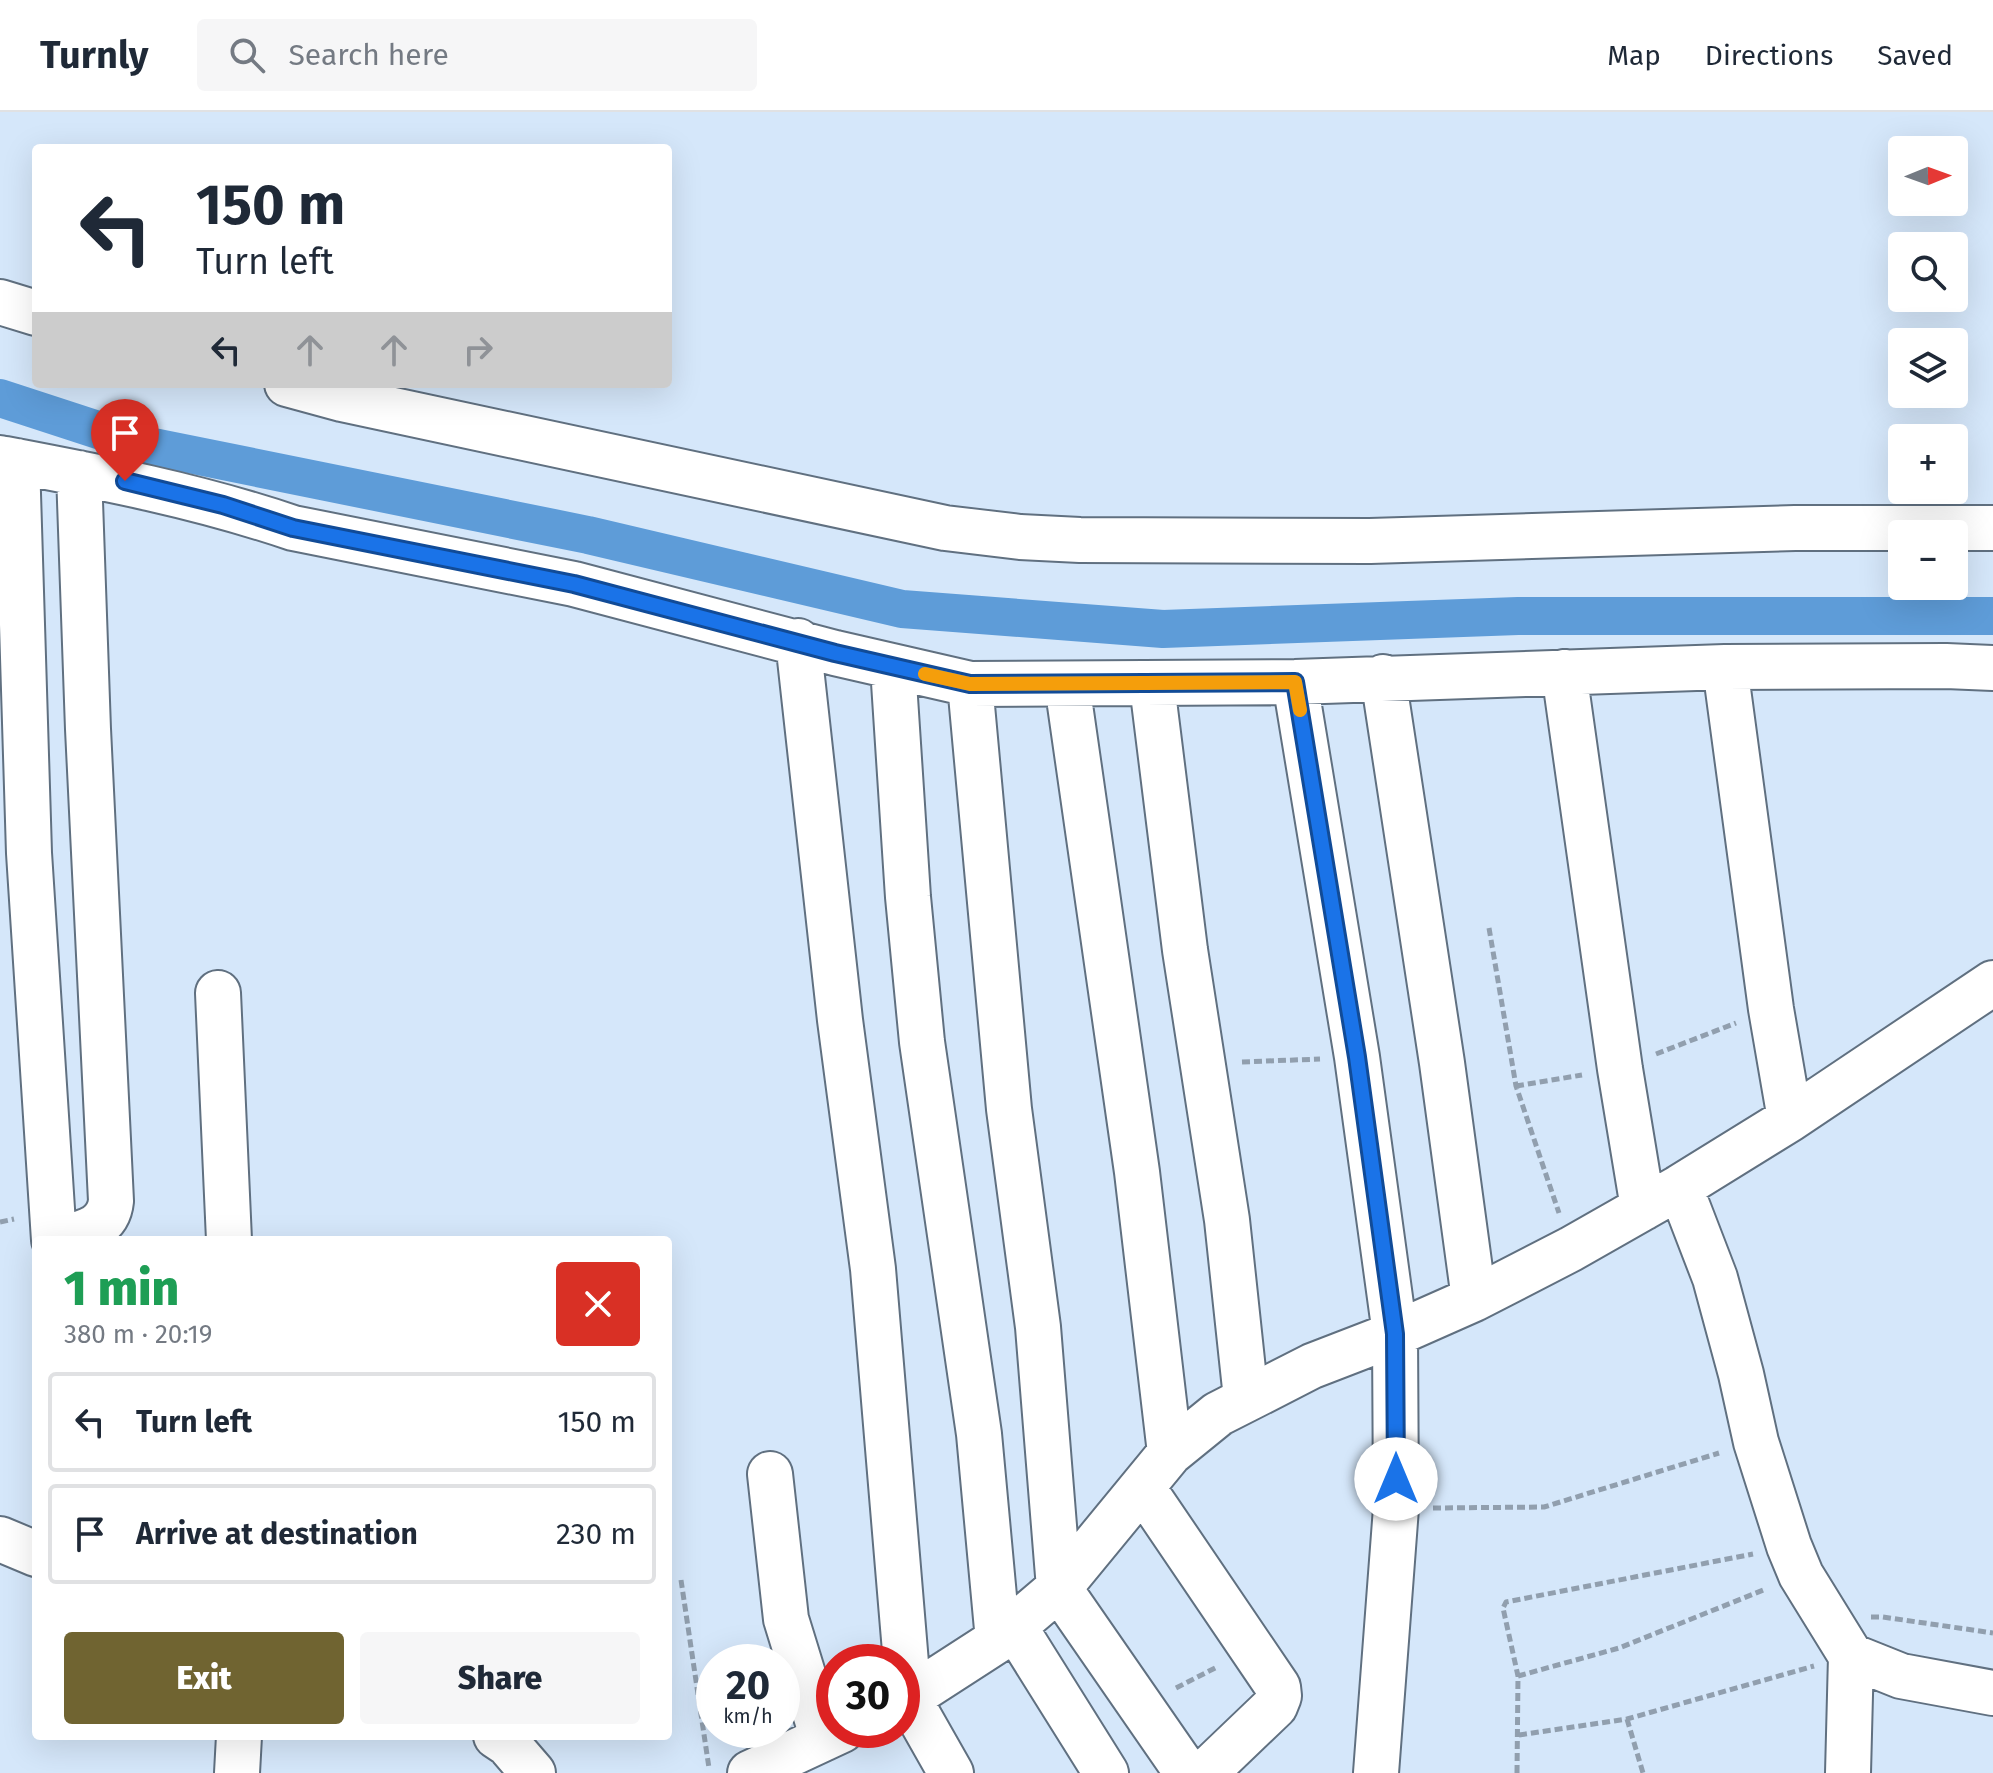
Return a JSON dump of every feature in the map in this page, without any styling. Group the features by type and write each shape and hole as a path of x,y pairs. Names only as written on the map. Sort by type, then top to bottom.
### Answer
{"street":[{"path":"0,302 32,312"},
{"path":"302,388 945,528 1020,537 1370,541 1795,528 1993,528"},
{"path":"54,1236 8,460 148,485 293,528 574,584 970,684 1295,682 1725,667 1993,668"},
{"path":"68,1236 98,1227 110,1211 111,1201 79,473"},
{"path":"798,641 840,1020 873,1269 901,1644"},
{"path":"893,667 920,1027 1006,1633 1106,1773"},
{"path":"1725,667 1771,1009 1790,1119"},
{"path":"1564,672 1620,1069 1643,1208"},
{"path":"1383,677 1442,1063 1474,1299"},
{"path":"1295,682 1357,1057 1395,1334 1396,1508 1376,1773"},
{"path":"970,684 1009,1109 1038,1327 1059,1588 1187,1773"},
{"path":"1067,684 1137,1172 1170,1453"},
{"path":"1152,685 1183,935 1227,1220 1246,1398"},
{"path":"920,1690 1006,1633 1059,1588 1170,1453 1218,1414 1312,1366 1474,1299 1571,1249 1790,1119 1993,983"},
{"path":"218,993 229,1236"},
{"path":"1680,1187 1715,1278 1756,1442 1795,1560 1840,1638 1848,1773"},
{"path":"770,1474 786,1619 816,1694"},
{"path":"1143,1488 1278,1687 1278,1701 1205,1773"},
{"path":"0,1539 32,1552"},
{"path":"1840,1638 1901,1676 1993,1693"},
{"path":"920,1724 951,1773"},
{"path":"237,1773 239,1740"},
{"path":"767,1770 816,1743"}],"path":[{"path":"1489,928 1516,1086 1571,1249"},
{"path":"1516,1086 1620,1069 1771,1009"},
{"path":"1202,1064 1357,1057"},
{"path":"1396,1508 1544,1507 1756,1442"},
{"path":"1518,1676 1619,1648 1795,1560"},
{"path":"1517,1773 1518,1676 1503,1608 1506,1602 1795,1560"},
{"path":"681,1580 710,1773"},
{"path":"1519,1735 1627,1719 1840,1638 1883,1617 1993,1633"},
{"path":"1142,1707 1253,1647"},
{"path":"1627,1719 1643,1773"}],"waterway":[{"path":"0,398 144,445 588,535 902,609 1163,629 1518,616 1993,616"}],"slow traffic":[{"path":"925,674 970,684 1295,682 1300,710"}],"route":[{"path":"125,481 223,505 293,528 574,584 835,653 970,684 1295,682 1357,1057 1395,1334 1396,1479"}]}
